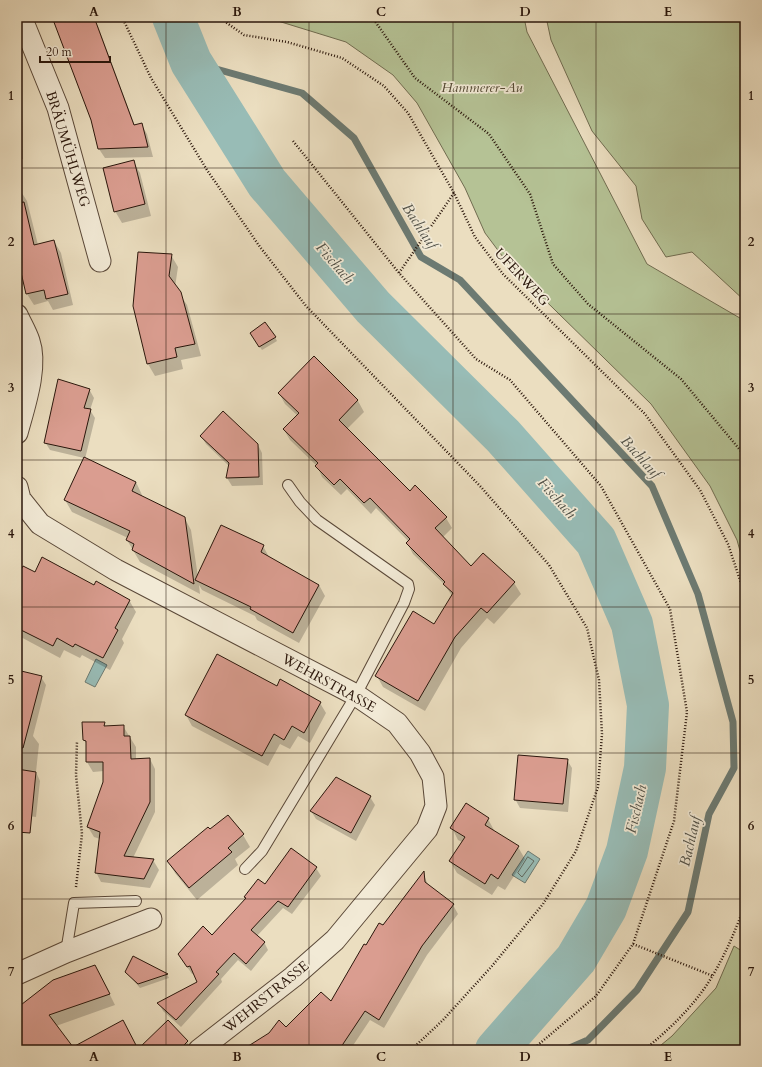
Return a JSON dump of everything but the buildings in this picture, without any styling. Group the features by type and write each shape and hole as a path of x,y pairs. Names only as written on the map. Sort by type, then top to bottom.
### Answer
{"street":[{"name":"BRÄUMÜHLWEG","path":"21,17 58,108 100,261"},
{"path":"17,315 29,342 32,359 28,390 17,433"},
{"name":"WEHRSTRASSE","path":"17,487 20,499 40,524 116,570 356,695 397,723 420,753 433,777 436,806 427,829 335,940 293,976 199,1050"},
{"path":"17,974 66,952 151,919"}],"lane":[{"path":"245,869 262,852 356,695 404,603 409,589 408,584 317,520 300,502 288,485"},
{"path":"66,952 74,903 136,901"}],"path":[{"path":"122,17 151,78 207,170 260,247 306,306 481,487 549,565 587,628 599,680 602,734 598,787 576,851 542,904 492,966 442,1020 411,1050"},
{"name":"UFERWEG","path":"224,17 227,24 244,35 287,42 342,58 384,86 408,113 454,193 475,237 502,274 645,414 700,490 728,544 745,595"},
{"path":"372,17 415,78 489,134 530,194 553,264 588,304 681,379 745,456"},
{"path":"294,141 399,273 476,359 510,380 601,486 670,609 687,712 674,820 633,944 596,996 532,1050"},
{"path":"399,273 454,193"},
{"path":"74,903 82,834 76,775 77,741"},
{"path":"644,1050 663,1035 695,1000 713,976 734,934 745,905"},
{"path":"633,944 713,976"}],"green space":[{"name":"Hammerer-Au","path":"265,17 524,17 527,32 647,264 745,321 745,569 737,540 710,486 651,404 509,265 485,233 465,188 417,103 393,75 346,42"},
{"path":"546,17 745,17 745,301 692,252 666,257 642,219 636,186 592,131 551,40"},
{"path":"734,946 745,953 745,1050 655,1050 672,1036 716,988"}],"water":[{"path":"96,659 107,665 95,687 85,682"},
{"path":"528,851 540,859 525,883 512,875"}],"waterway":[{"name":"Fischach","path":"173,17 191,62 267,183 373,307 503,436 596,541 632,624 648,705 645,768 627,851 606,908 576,959 496,1050"},
{"name":"Bachlauf","path":"191,62 302,93 354,138 421,257 460,280 652,486 698,594 733,722 734,768 709,814 688,912 637,990 588,1040 565,1050"}]}
